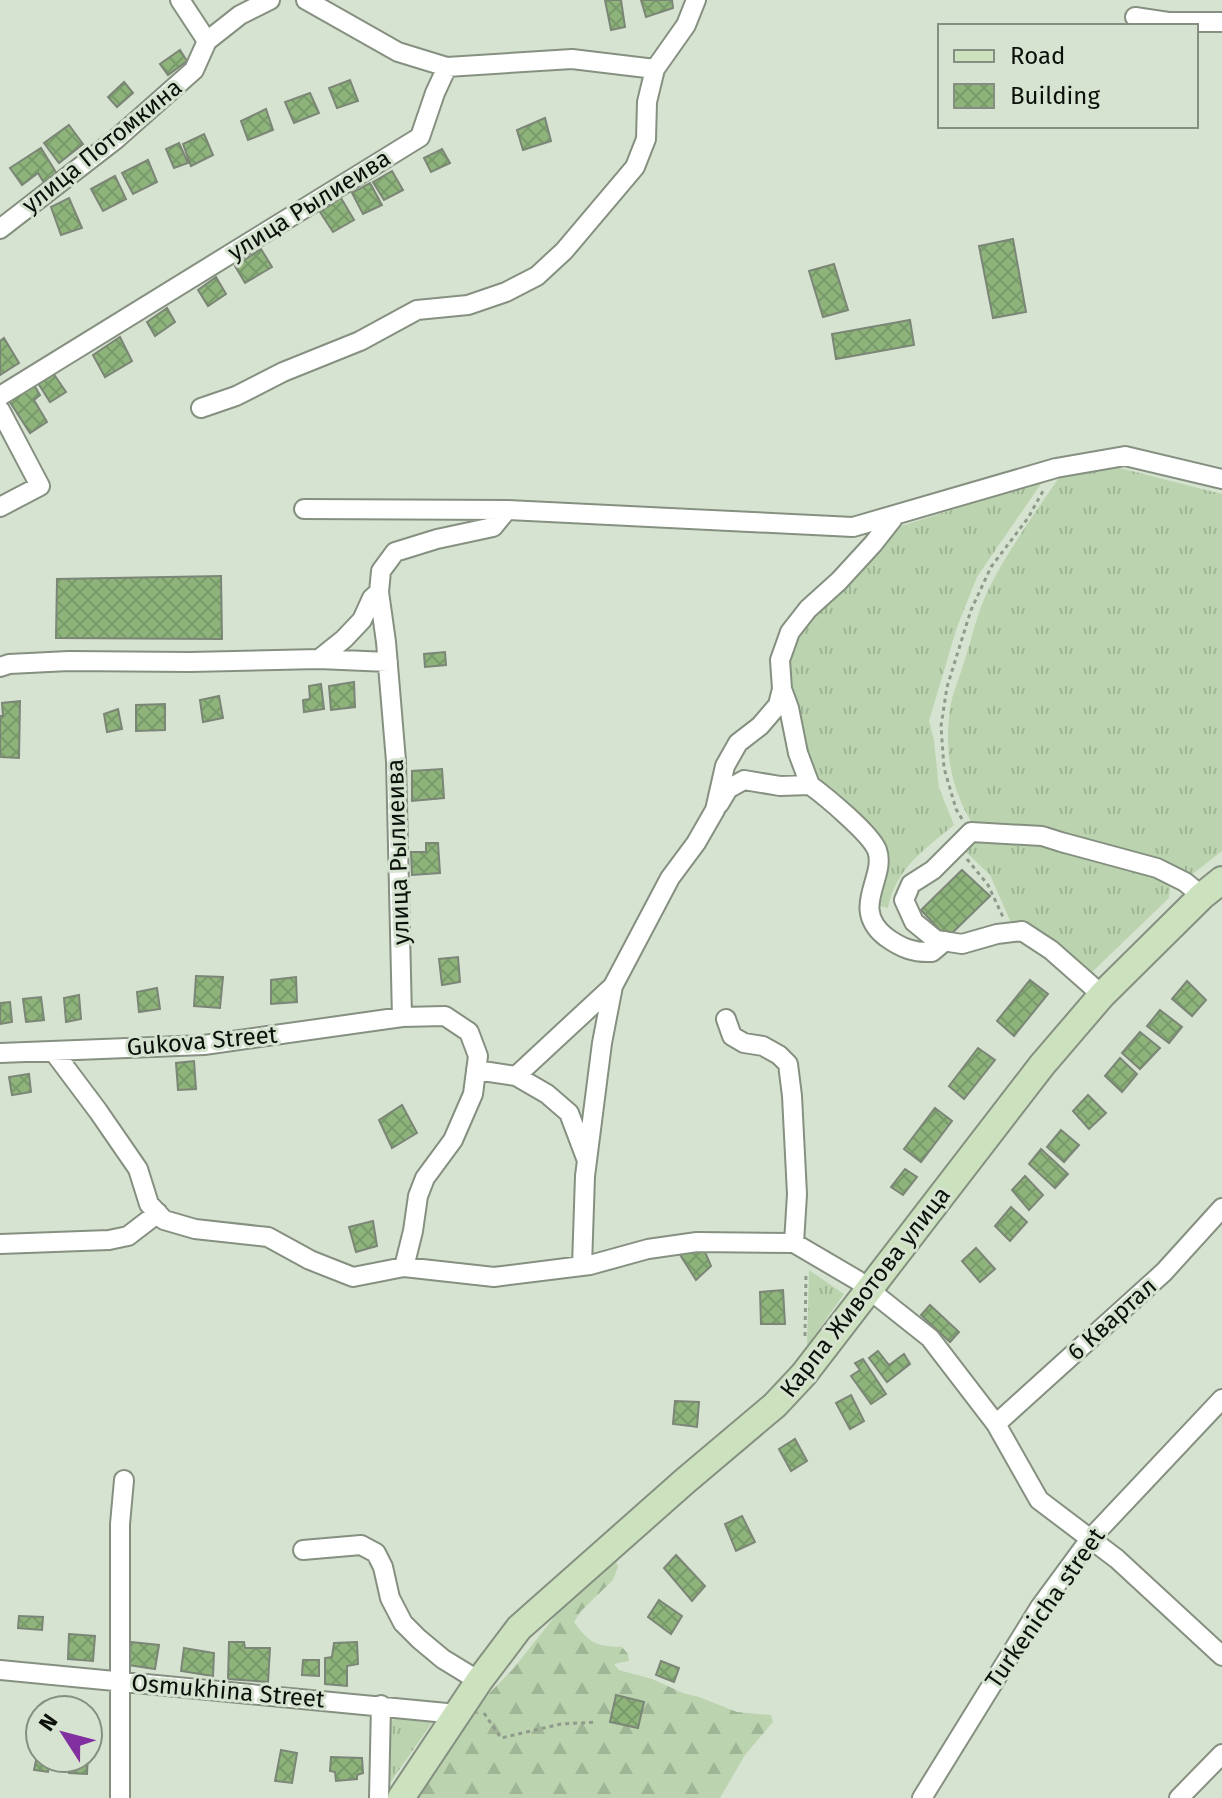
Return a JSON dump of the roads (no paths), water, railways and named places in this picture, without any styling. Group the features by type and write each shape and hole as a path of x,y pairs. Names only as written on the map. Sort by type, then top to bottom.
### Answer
{"main road":[{"name":"Карпа Животова улица","path":"401,1798 519,1628 775,1405 804,1374 1042,1065 1102,995 1212,888"}],"street":[{"path":"180,0 207,41"},
{"name":"улица Потомкина","path":"0,229 115,140 194,70 207,41 240,15 270,0"},
{"path":"306,0 398,52 447,67 572,59 655,69"},
{"path":"201,408 236,396 283,372 360,341 417,310 468,305 506,292 537,276 564,251 635,167 646,139 647,102 655,69 686,25 696,0"},
{"path":"1135,17 1168,22 1222,22"},
{"name":"улица Рылиеива","path":"0,396 420,137 447,67"},
{"path":"0,410 40,486 0,507"},
{"path":"304,509 507,510 853,527 1056,468 1125,456 1222,479"},
{"name":"улица Рылиеива","path":"402,1017 396,761 379,592 381,571 395,552 493,527 507,510"},
{"path":"895,516 873,544 808,609 790,632 780,660 782,689 798,753 810,785 856,825 878,852 869,914 878,931 895,944 915,953 932,952 945,941"},
{"name":"улица Рылиеива","path":"319,659 362,620 372,598 379,592"},
{"path":"0,667 69,661 319,659 388,662"},
{"path":"715,810 725,766 738,743 760,726 778,705 782,689"},
{"path":"582,1266 587,1161 602,1043 613,986 670,878 696,843 728,789 744,780 780,786 810,785"},
{"path":"1102,995 1051,950 1022,931 962,944 936,940 914,922 904,900 911,884 933,870 971,832 1042,836 1157,868 1185,882 1212,888"},
{"path":"516,1076 613,986"},
{"name":"Gukova Street","path":"0,1053 204,1045 402,1017 445,1016 469,1032 478,1056 476,1070"},
{"path":"726,1019 732,1036 744,1043 771,1050 788,1064 797,1194 794,1243"},
{"path":"53,1051 138,1169 149,1204 164,1220 195,1229 268,1237 310,1260 353,1277 404,1267 494,1277 582,1266 648,1249 697,1242 794,1243 857,1280 930,1338 996,1424 1039,1500 1117,1559 1222,1656"},
{"path":"404,1267 418,1196 425,1178 453,1140 473,1094 476,1070 516,1076 547,1094 569,1113 587,1161"},
{"name":"6 Квартал","path":"996,1424 1164,1272 1222,1208"},
{"path":"0,1244 118,1238 128,1236 158,1213"},
{"name":"Turkenicha street","path":"922,1798 1040,1607 1090,1539 1222,1399"},
{"path":"120,1798 120,1524 124,1480"},
{"path":"303,1550 361,1545 376,1553 383,1567 390,1598 403,1623 443,1659 469,1696"},
{"name":"Osmukhina Street","path":"0,1670 381,1705 469,1696"},
{"path":"379,1798 381,1705"},
{"path":"1179,1798 1222,1754"}]}
